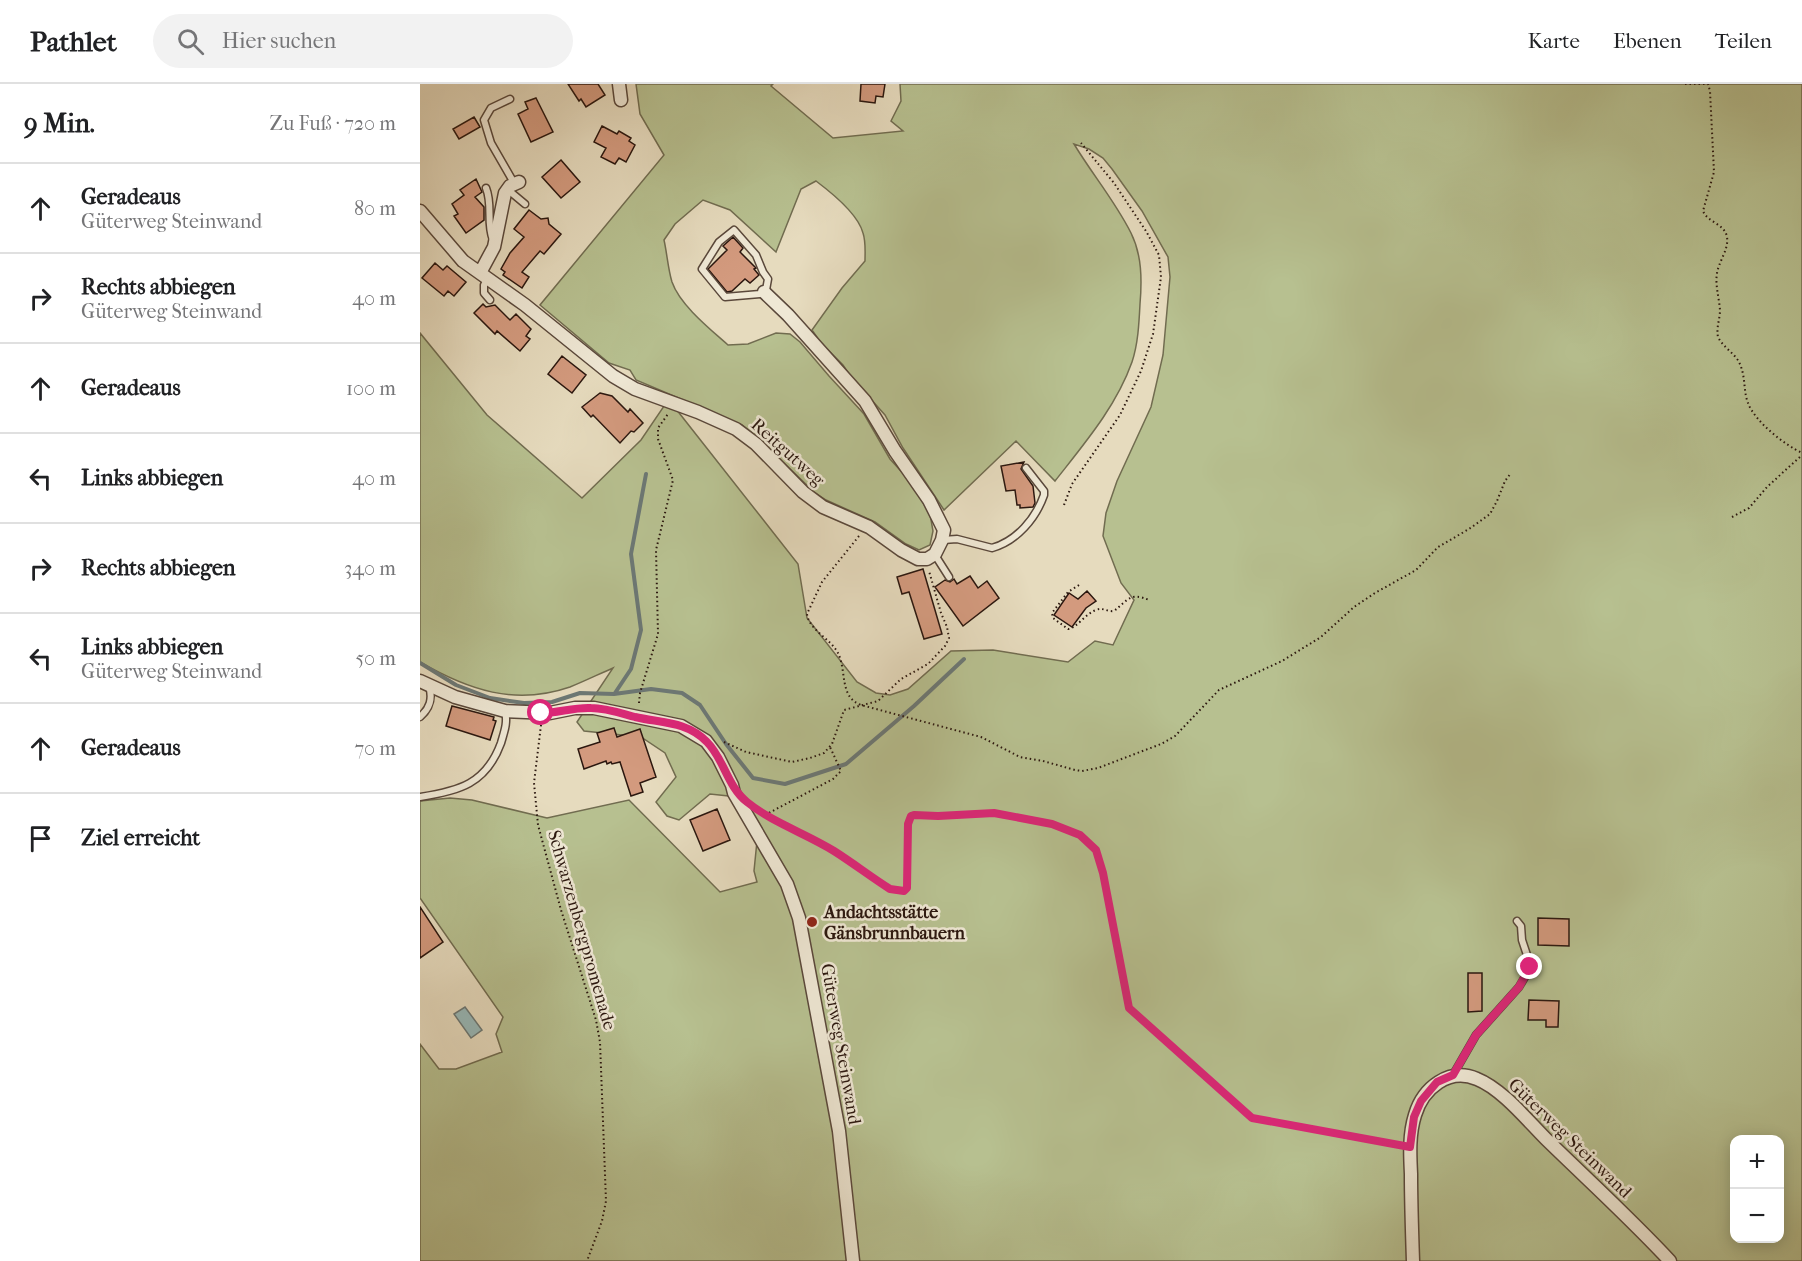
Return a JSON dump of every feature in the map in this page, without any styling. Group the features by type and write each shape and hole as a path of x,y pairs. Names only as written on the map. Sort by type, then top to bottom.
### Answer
{"street":[{"path":"620,84 621,100"},
{"path":"484,276 495,244 503,197 514,185"},
{"name":"Reitgutweg","path":"420,211 456,254 537,314 619,381 719,421 742,433 814,500 837,514 866,526 910,556 918,559 931,556"},
{"path":"764,292 788,315 871,409 943,528 942,540 931,556"},
{"name":"Güterweg Steinwand","path":"424,683 455,697 505,711 541,713 594,708 681,726 698,735 718,757 732,784 734,793 787,884 799,918 839,1131 853,1261"},
{"path":"1413,1261 1410,1147 1414,1117 1421,1101 1437,1082 1453,1075"},
{"name":"Güterweg Steinwand","path":"1453,1075 1465,1075 1478,1079 1498,1092 1598,1187 1670,1261"}],"lane":[{"path":"510,99 491,108 484,120 491,143 525,204"},
{"path":"486,188 490,232 495,244"},
{"path":"732,231 735,231 759,259 762,272 768,279 764,292 725,297 703,271 702,267 716,247 732,231"},
{"path":"484,276 484,293 490,300"},
{"path":"942,540 957,539 992,548 1012,539 1031,520 1044,495 1044,491 1026,468"},
{"path":"931,556 949,577"},
{"path":"420,717 430,707 431,694 424,683"},
{"path":"420,797 466,787 484,773 496,756 503,736 507,720 505,711"},
{"path":"1453,1075 1476,1035 1519,987 1529,970 1521,926 1517,921"}],"path":[{"path":"1685,84 1708,84 1712,106 1714,172 1702,211 1727,235 1727,243 1717,270 1716,282 1720,309 1718,337 1739,363 1744,377 1748,403 1754,414 1775,436 1802,454 1767,487 1749,508 1732,517"},
{"path":"1064,505 1072,484 1120,415 1141,371 1154,334 1161,277 1159,255 1146,231 1114,183 1081,143"},
{"path":"640,693 658,634 656,550 673,480 658,439 658,428 671,402"},
{"path":"866,526 822,582 807,614 809,622 834,647 841,660 850,699 861,705 988,739 1015,755 1082,771 1098,768 1149,749 1175,736 1220,690 1275,665 1321,637 1354,607 1390,584 1410,575 1438,547 1484,519 1494,508 1505,481 1511,473"},
{"path":"728,744 746,752 792,762 824,753 830,747 844,710 878,700 901,680 928,664 945,646 949,638 941,613 931,556"},
{"path":"1079,585 1068,592 1052,613 1053,618 1068,629 1072,629 1085,615 1098,609 1114,611 1130,597 1138,596 1149,600"},
{"name":"Schwarzenbergpromenade","path":"541,713 534,783 538,825 561,910 596,1020 600,1042 606,1201 602,1221 587,1261"},
{"path":"765,815 833,779 841,771 830,747"},
{"path":"759,810 833,850 890,889 900,891 907,888 908,824 911,816 914,815 1004,814 1066,828 1080,835 1096,850 1103,873 1129,1008 1252,1118 1410,1147"}],"green space":[{"path":"636,84 773,84 771,86 833,138 903,131 891,121 901,101 900,84 1802,84 1802,1261 420,1261 420,1044 439,1069 456,1069 502,1052 496,1034 503,1017 420,898 420,801 450,798 472,800 547,818 629,800 720,892 757,882 754,871 758,831 738,797 710,794 679,820 667,816 656,802 676,777 665,753 641,737 584,731 577,722 613,668 550,693 511,695 474,687 420,662 420,333 487,415 582,498 641,440 664,406 676,409 798,564 807,618 857,682 876,693 890,695 908,689 951,651 993,650 1068,662 1095,641 1113,645 1134,600 1121,583 1103,536 1106,513 1117,481 1151,407 1163,355 1170,277 1168,257 1142,211 1103,158 1089,149 1074,144 1125,221 1135,241 1139,259 1141,295 1139,326 1134,355 1125,379 1098,425 1055,481 1016,441 944,510 903,448 885,415 812,330 865,261 863,233 856,219 844,204 816,181 801,189 776,252 730,210 703,200 675,224 664,240 672,282 676,291 696,316 728,345 748,344 776,333 790,334 800,342 864,414 890,459 909,480 930,514 933,531 930,545 919,550 906,544 875,522 826,500 814,492 742,425 636,380 630,370 609,363 540,305 664,155 640,114"}],"water":[{"path":"465,1007 482,1030 471,1038 454,1014"}],"building":[{"path":"568,84 598,84 605,95 586,107 581,99 579,101"},
{"path":"861,84 885,84 883,97 876,96 875,103 860,101"},
{"path":"536,98 553,132 531,142 518,114 528,109 525,102"},
{"path":"474,117 480,127 459,139 453,129"},
{"path":"602,126 617,134 619,131 631,138 629,141 635,145 626,162 619,158 615,164 601,157 606,148 594,142"},
{"path":"561,160 580,182 561,198 542,177"},
{"path":"476,179 482,192 475,197 484,207 484,220 466,233 454,216 458,214 452,204 464,195 460,190"},
{"path":"529,210 541,219 548,218 549,224 561,234 544,254 540,251 522,272 529,277 522,288 503,275 505,272 501,269 510,253 524,237 514,229"},
{"path":"733,237 743,248 740,252 756,268 754,269 759,275 750,283 745,279 732,291 727,292 708,269 727,250 723,246"},
{"path":"435,263 443,270 447,266 466,282 454,296 448,291 444,296 422,278"},
{"path":"483,304 486,307 495,305 510,320 516,314 531,329 526,336 530,339 520,351 497,331 495,334 474,313"},
{"path":"562,356 586,375 572,393 548,374"},
{"path":"600,393 612,396 628,412 630,409 643,423 634,432 631,431 620,443 582,407"},
{"path":"1024,462 1021,469 1033,486 1035,503 1033,507 1020,508 1020,505 1017,505 1015,490 1006,491 1001,466"},
{"path":"923,569 942,634 924,639 909,592 902,594 897,577"},
{"path":"970,576 978,588 987,581 999,598 963,626 935,587 945,580 950,582 954,579 957,584"},
{"path":"1087,591 1096,601 1086,608 1072,627 1054,615 1069,593 1078,599"},
{"path":"452,706 494,717 493,720 496,721 490,740 446,726"},
{"path":"614,728 617,737 640,729 656,777 640,783 643,792 631,796 620,762 607,764 606,761 584,769 578,749 600,742 597,733"},
{"path":"717,809 730,840 703,851 690,820"},
{"path":"420,907 443,942 420,958"},
{"path":"1538,918 1569,919 1569,946 1538,945"},
{"path":"1468,973 1482,973 1482,1011 1468,1012"},
{"path":"1529,1000 1559,1001 1558,1027 1546,1027 1546,1020 1528,1020"}],"waterway":[{"path":"615,693 631,669 641,630 631,554 646,474"},
{"path":"420,663 456,685 490,698 524,703 552,702 580,693 614,694 651,689 682,693 700,705 726,744 753,778 785,784 846,764 914,706 964,659"}],"place":[{"name":"Andachtsstätte Gänsbrunnbauern","path":"812,922"}],"route":[{"path":"541,713 594,708 616,711 690,730 706,741 718,757 735,790 745,800 784,826 833,850 890,889 904,891 907,888 908,824 909,819 914,815 1004,814 1073,831 1096,850 1103,873 1129,1008 1252,1118 1410,1147 1417,1107 1437,1082 1453,1075 1467,1048 1483,1025 1524,981 1530,967"}]}
